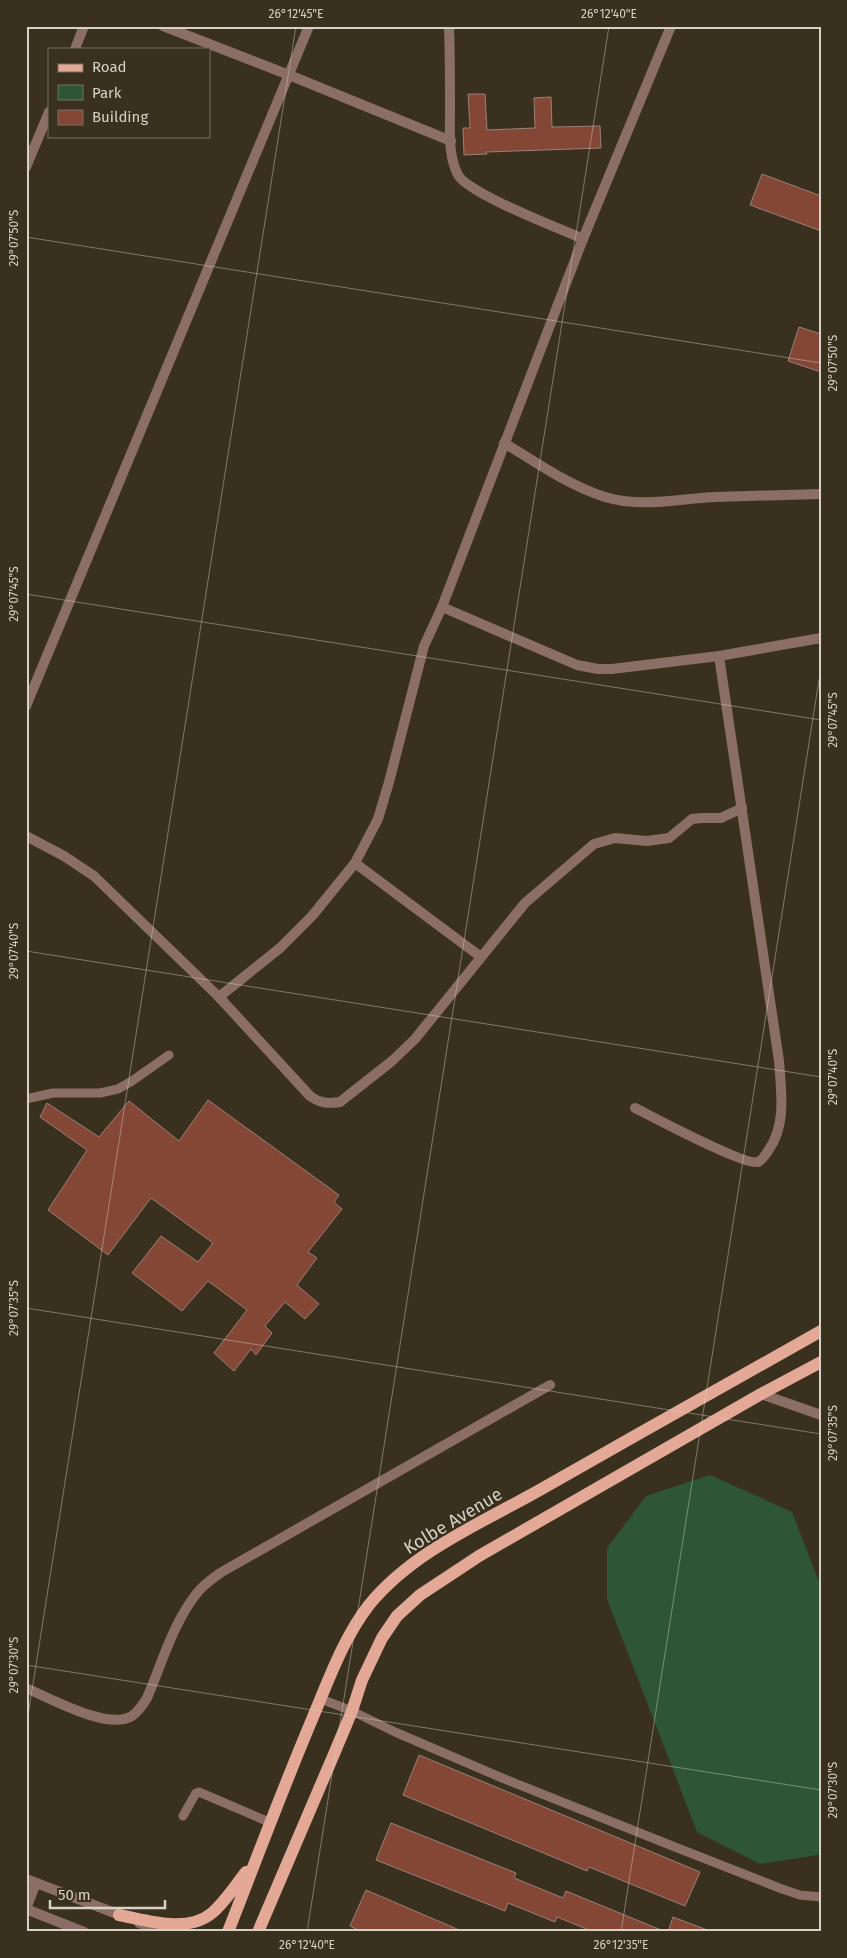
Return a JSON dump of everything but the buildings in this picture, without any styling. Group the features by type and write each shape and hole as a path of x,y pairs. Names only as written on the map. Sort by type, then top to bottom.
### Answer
{"main road":[{"name":"Kolbe Avenue","path":"228,1932 269,1822 349,1636 368,1607 389,1583 437,1547 821,1331"},
{"path":"258,1932 352,1711 362,1680 382,1638 397,1616 420,1595 479,1556 760,1394 821,1362"},
{"path":"119,1914 153,1922 176,1924 197,1921 210,1915 217,1908 255,1861"}],"street":[{"path":"75,48 84,26"},
{"path":"163,26 450,141"},
{"path":"26,706 309,26"},
{"path":"448,26 450,141 453,162 459,176 471,187 487,196 584,239"},
{"path":"219,997 280,948 312,916 355,862 378,819 424,646 442,607 584,239 671,26"},
{"path":"26,166 48,114"},
{"path":"504,443 555,474 586,489 604,497 632,502 648,503 713,497 821,494"},
{"path":"442,607 577,665 598,669 719,656 821,638"},
{"path":"635,1108 747,1162 755,1163 761,1160 770,1148 781,1120 779,1061 719,656"},
{"path":"26,836 64,856 94,876 219,997 310,1096 320,1102 329,1104 340,1102 392,1061 437,1013 525,903 594,844 615,838 647,841 669,838 692,820 721,818 742,808"},
{"path":"355,862 481,957"},
{"path":"26,1688 90,1715 122,1720 132,1716 141,1708 147,1698 188,1607 198,1592 208,1582 220,1573 550,1385"},
{"path":"760,1394 821,1415"},
{"path":"84,1932 26,1909 31,1881 119,1914 160,1932"}],"lane":[{"path":"26,1099 53,1093 100,1093 118,1089 168,1055"},
{"path":"321,1699 502,1778 675,1848 782,1889 800,1895 821,1897"},
{"path":"184,1816 196,1793 199,1792 269,1822"}],"green space":[{"path":"710,1475 792,1512 821,1587 821,1853 817,1855 760,1864 697,1832 607,1599 607,1548 646,1496"}]}
